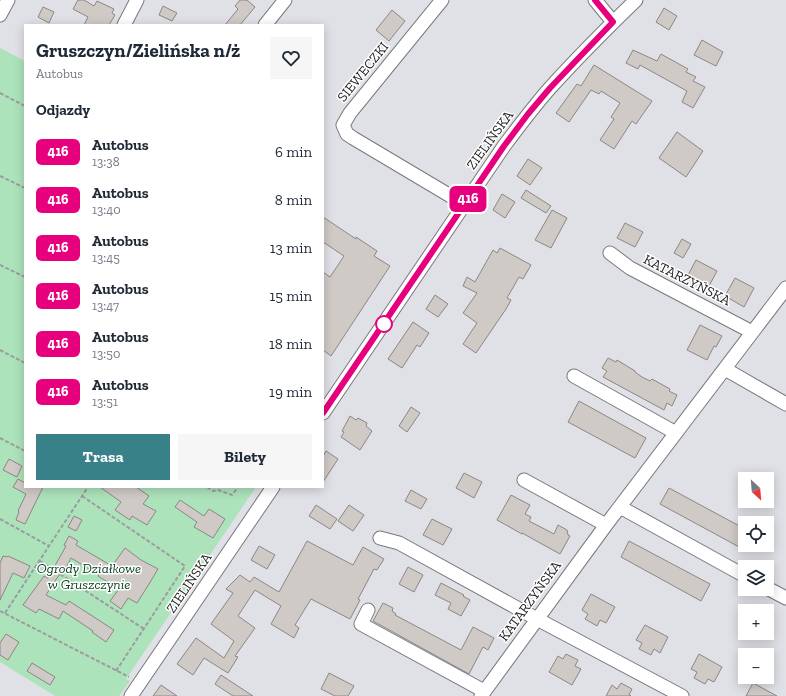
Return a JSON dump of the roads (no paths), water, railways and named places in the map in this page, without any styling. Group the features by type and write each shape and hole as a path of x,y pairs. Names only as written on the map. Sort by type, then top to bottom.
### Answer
{"street":[{"path":"0,16 8,0"},
{"path":"125,24 137,0"},
{"path":"266,24 285,0"},
{"name":"SIEWECZKI","path":"442,0 350,113 343,125 347,134 464,204"},
{"path":"595,0 613,22"},
{"name":"ZIELIŃSKA","path":"324,412 464,204 528,114 550,88 636,0"},
{"name":"KATARZYŃSKA","path":"610,253 630,268 752,332"},
{"name":"KATARZYŃSKA","path":"483,694 606,525 786,288"},
{"path":"725,369 786,404"},
{"path":"574,376 676,433"},
{"path":"524,480 606,525"},
{"name":"ZIELIŃSKA","path":"131,696 272,488"},
{"path":"620,507 738,572"},
{"path":"380,538 399,543 537,619 682,696"},
{"path":"774,592 786,598"},
{"path":"368,610 362,624 483,694"}],"park label":[{"name":"Ogrody Działkowe w Gruszczynie","path":"89,576"}]}
